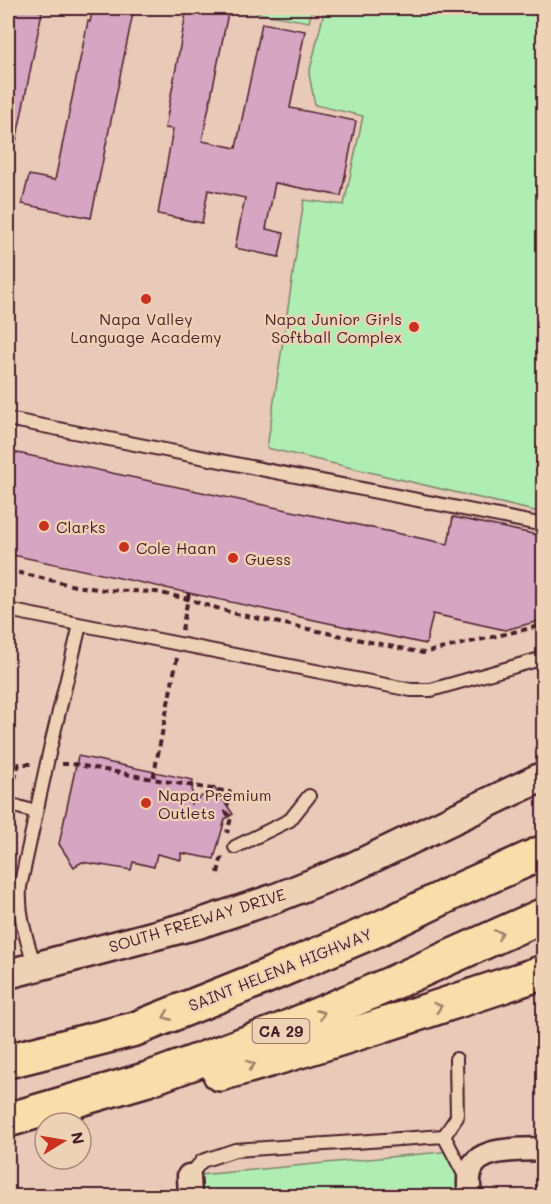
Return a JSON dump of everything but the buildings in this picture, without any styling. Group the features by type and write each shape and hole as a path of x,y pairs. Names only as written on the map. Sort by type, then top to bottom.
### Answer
{"highway":[{"path":"260,979 543,830"},
{"name":"SAINT HELENA HIGHWAY","path":"8,1061 135,1029 378,929 543,852"},
{"name":"CA 29","path":"8,1120 148,1079 282,1030 543,915"},
{"path":"92,1111 279,1057 543,972"},
{"path":"8,1132 33,1127"}],"street":[{"name":"SOUTH FREEWAY DRIVE","path":"8,974 198,924 276,898 351,868 543,776"},
{"path":"469,1190 470,1170 477,1160 489,1153 543,1149"}],"lane":[{"path":"8,418 543,525"},
{"path":"8,610 411,690 431,690 543,658"},
{"path":"35,967 19,904 20,887 80,625"},
{"path":"228,846 290,819 309,796"},
{"path":"8,804 36,812"},
{"path":"444,1136 457,1117 456,1059"},
{"path":"189,1186 202,1161 235,1150 444,1136"},
{"path":"444,1136 469,1190"}],"path":[{"path":"8,570 75,586 156,592 232,613 423,653 543,625"},
{"path":"153,779 189,593"},
{"path":"8,804 20,764 73,764 230,792 226,812 231,818 228,846 218,873"}],"green space":[{"path":"258,8 312,8 309,22 257,13"},
{"name":"Napa Junior Girls Softball Complex","path":"325,8 543,8 543,513 267,448 304,200 344,205 363,116 315,105 309,74"},
{"path":"452,1151 470,1196 190,1196 189,1176"}],"place":[{"name":"Napa Valley Language Academy","path":"146,299"},
{"name":"Napa Junior Girls Softball Complex","path":"414,327"},
{"name":"Clarks","path":"44,526"},
{"name":"Cole Haan","path":"124,547"},
{"name":"Guess","path":"233,558"},
{"name":"Napa Premium Outlets","path":"146,803"}]}
